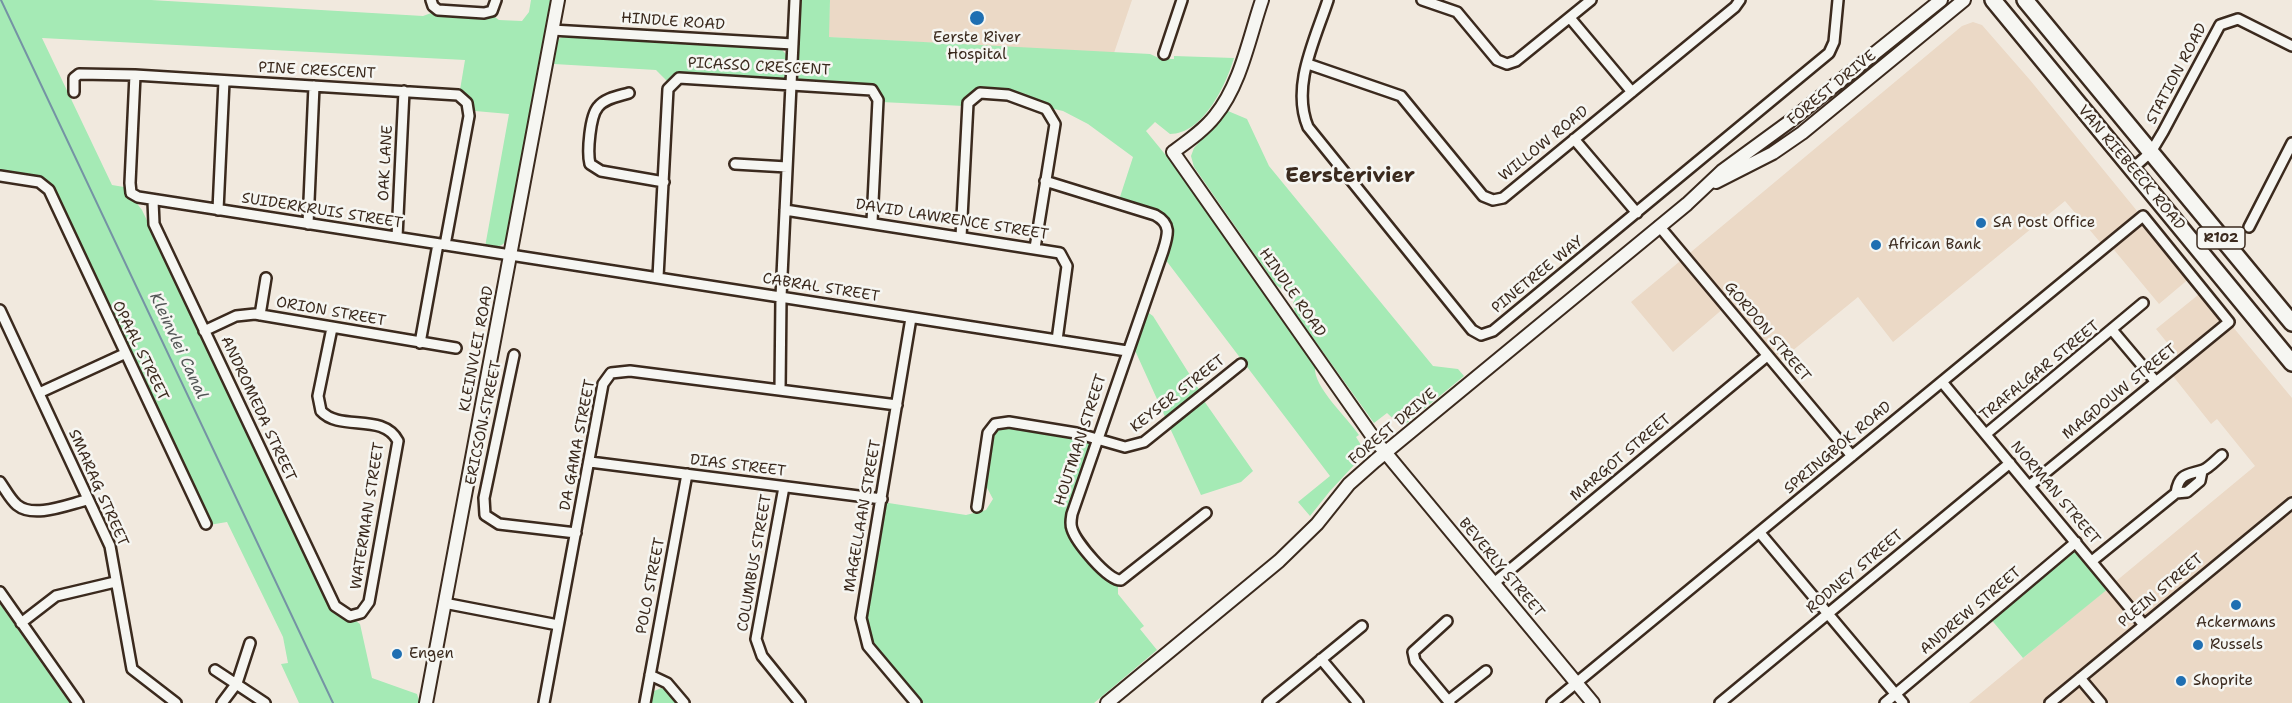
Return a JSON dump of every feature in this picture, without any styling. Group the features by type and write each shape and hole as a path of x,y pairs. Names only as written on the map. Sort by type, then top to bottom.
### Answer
{"main road":[{"name":"VAN RIEBEECK ROAD","path":"1993,0 2292,363"},
{"name":"VAN RIEBEECK ROAD","path":"2025,0 2292,323"}],"street":[{"path":"431,0 433,6 438,10 484,13 492,10 496,0"},
{"name":"KLEINVLEI ROAD","path":"426,703 558,0"},
{"path":"780,390 781,297 795,0"},
{"path":"1164,54 1182,0"},
{"name":"HINDLE ROAD","path":"1262,0 1234,83 1222,106 1209,124 1173,152 1385,452"},
{"path":"1308,64 1328,0"},
{"path":"1422,0 1457,12 1497,60 1507,64 1516,61 1591,0"},
{"name":"WILLOW ROAD","path":"1308,64 1401,96 1489,199 1503,198 1740,0"},
{"name":"PINETREE WAY","path":"1308,64 1302,86 1301,103 1312,134 1478,334 1490,333 1829,53 1834,42 1838,0"},
{"name":"FOREST DRIVE","path":"1107,703 1279,561 1317,524 1349,484 1385,452 1710,185 1722,171 1789,122 1941,0"},
{"name":"FOREST DRIVE","path":"1710,185 1773,153 1802,134 1964,0"},
{"path":"1570,18 1632,92"},
{"name":"STATION ROAD","path":"2132,169 2151,152 2220,25 2238,19 2292,46"},
{"name":"HINDLE ROAD","path":"552,30 793,44"},
{"name":"PINE CRESCENT","path":"74,92 74,78 79,74 135,75 454,93 465,100 470,116 442,244"},
{"name":"SUIDERKRUIS STREET","path":"135,75 131,193 153,201 510,255"},
{"name":"PICASSO CRESCENT","path":"658,278 668,89 673,82 684,78 869,88 876,96 872,222"},
{"path":"218,210 224,81"},
{"path":"308,224 314,86"},
{"name":"OAK LANE","path":"397,237 404,91"},
{"path":"629,93 604,102 596,110 588,148 590,164 601,171 664,182"},
{"path":"961,237 967,107 973,96 981,93 1008,95 1040,106 1051,113 1055,124 1035,248"},
{"path":"1575,139 1636,213"},
{"path":"2249,227 2292,143"},
{"path":"735,164 787,167"},
{"name":"OPAAL STREET","path":"0,176 39,182 49,190 124,354 206,524"},
{"name":"HOUTMAN STREET","path":"1045,181 1155,215 1166,223 1168,235 1071,522 1074,534 1110,578 1117,581 1128,578 1206,513"},
{"name":"ANDROMEDA STREET","path":"153,201 154,224 335,606 345,615 356,616"},
{"name":"DAVID LAWRENCE STREET","path":"785,210 1035,248 1060,254 1067,262 1057,340"},
{"name":"SPRINGBOK ROAD","path":"1552,703 2143,216 2229,322"},
{"name":"GORDON STREET","path":"1659,226 1852,456"},
{"path":"420,343 442,244"},
{"name":"CABRAL STREET","path":"510,255 1127,351"},
{"path":"260,315 266,278"},
{"name":"TRAFALGAR STREET","path":"1986,434 2113,331 2112,328 2143,303"},
{"name":"SMARAG STREET","path":"0,310 110,546 132,669 176,703"},
{"name":"ORION STREET","path":"204,331 236,316 260,315 456,348"},
{"name":"MAGELLAAN STREET","path":"911,318 861,627 868,646 916,703"},
{"name":"MAGDOUW STREET","path":"2029,486 2229,322"},
{"name":"WATERMAN STREET","path":"332,328 318,396 321,411 331,418 384,427 398,441 369,602 364,611 356,616"},
{"name":"TRAFALGAR STREET","path":"2113,331 2156,382"},
{"path":"39,393 124,354"},
{"name":"ERICSON STREET","path":"514,355 484,498 485,515 492,521 576,533"},
{"name":"MARGOT STREET","path":"1494,583 1767,356"},
{"name":"KEYSER STREET","path":"977,507 988,433 995,424 1009,422 1098,438 1125,447 1138,445 1240,364"},
{"name":"DA GAMA STREET","path":"544,703 603,384 611,373 630,371 897,405"},
{"name":"NORMAN STREET","path":"1942,382 2144,625"},
{"name":"BEVERLY STREET","path":"1385,452 1593,703"},
{"path":"2092,561 2176,492 2178,483 2189,473 2202,471 2222,455"},
{"name":"DIAS STREET","path":"590,462 882,499"},
{"name":"RODNEY STREET","path":"1720,703 2010,463"},
{"name":"POLO STREET","path":"645,703 687,474"},
{"path":"0,482 14,502 27,510 45,509 87,500"},
{"name":"COLUMBUS STREET","path":"784,487 756,639 762,656 800,703"},
{"name":"PLEIN STREET","path":"2050,703 2292,503"},
{"path":"1760,532 1903,703"},
{"name":"ANDREW STREET","path":"1885,703 2076,542"},
{"path":"21,622 56,596 115,582"},
{"path":"0,592 78,703"},
{"path":"444,603 558,625"},
{"path":"1447,621 1413,652 1415,661 1449,702 1486,671"},
{"path":"1268,703 1362,626"},
{"path":"222,703 237,683 250,643"},
{"path":"1322,659 1358,703"},
{"path":"215,669 265,703"},
{"path":"650,675 667,683 684,703"},
{"path":"2080,678 2101,703"}],"shaded area":[{"name":"Eerste River Hospital","path":"830,0 1132,0 1114,53 828,37"},
{"path":"1973,22 1982,25 2030,80 2191,277 2159,304 2110,245 2105,248 2065,201 1893,342 1858,297 1775,365 1725,307 1673,352 1631,302 1962,26"},
{"path":"2203,291 2292,398 2292,703 1969,703 2255,466 2217,419 2211,424 2169,371 2182,361 2156,329"}],"green space":[{"path":"0,0 151,0 423,16 434,12 492,15 499,20 522,21 529,12 531,0 553,0 508,239 500,246 494,247 485,247 509,114 475,111 470,97 460,90 465,60 42,38 112,185 124,187 142,210 330,607 340,616 360,624 372,678 417,694 420,703 299,703 281,664 288,663 283,637 227,522 209,525 50,187 0,172"},
{"path":"799,0 830,0 829,37 1150,54 1161,59 1174,59 1174,56 1234,58 1219,94 1203,117 1193,126 1182,132 1170,134 1155,122 1146,131 1173,164 1315,367 1319,384 1325,393 1359,435 1356,437 1361,445 1354,461 1355,464 1310,516 1298,502 1330,476 1165,259 1169,242 1169,222 1156,211 1119,200 1133,157 1088,124 1063,111 977,91 970,95 964,106 881,102 866,84 800,81 796,74"},
{"path":"568,35 778,47 787,57 787,77 782,80 684,74 674,76 668,82 656,70 554,64 558,39"},
{"path":"1228,111 1247,119 1269,166 1433,366 1458,369 1464,376 1402,427 1387,413 1374,423 1295,313 1293,303 1298,293 1294,288 1283,290 1276,285 1194,167 1191,156 1194,148"},
{"path":"1146,311 1153,316 1200,391 1166,419 1133,346"},
{"path":"1202,398 1253,471 1241,482 1201,495 1169,426"},
{"path":"1001,425 1083,437 1091,446 1067,527 1069,535 1108,581 1118,585 1118,594 1144,626 1140,629 1157,650 1094,703 922,703 868,636 865,618 882,502 966,515 986,510 993,499 985,484 991,433"},
{"path":"2071,551 2079,552 2109,588 2023,658 1990,618"},
{"path":"0,604 64,695 70,703 0,703"},
{"path":"661,688 667,690 679,703 648,703 652,692"}],"waterway":[{"name":"Kleinvlei Canal","path":"1,0 333,703"}],"place":[{"name":"Eerste River Hospital","path":"977,18"},
{"name":"SA Post Office","path":"1981,223"},
{"name":"African Bank","path":"1876,245"},
{"name":"Ackermans","path":"2236,605"},
{"name":"Russels","path":"2198,645"},
{"name":"Engen","path":"397,654"},
{"name":"Shoprite","path":"2181,681"}],"district":[{"name":"Eersterivier","path":"1350,177"}]}
